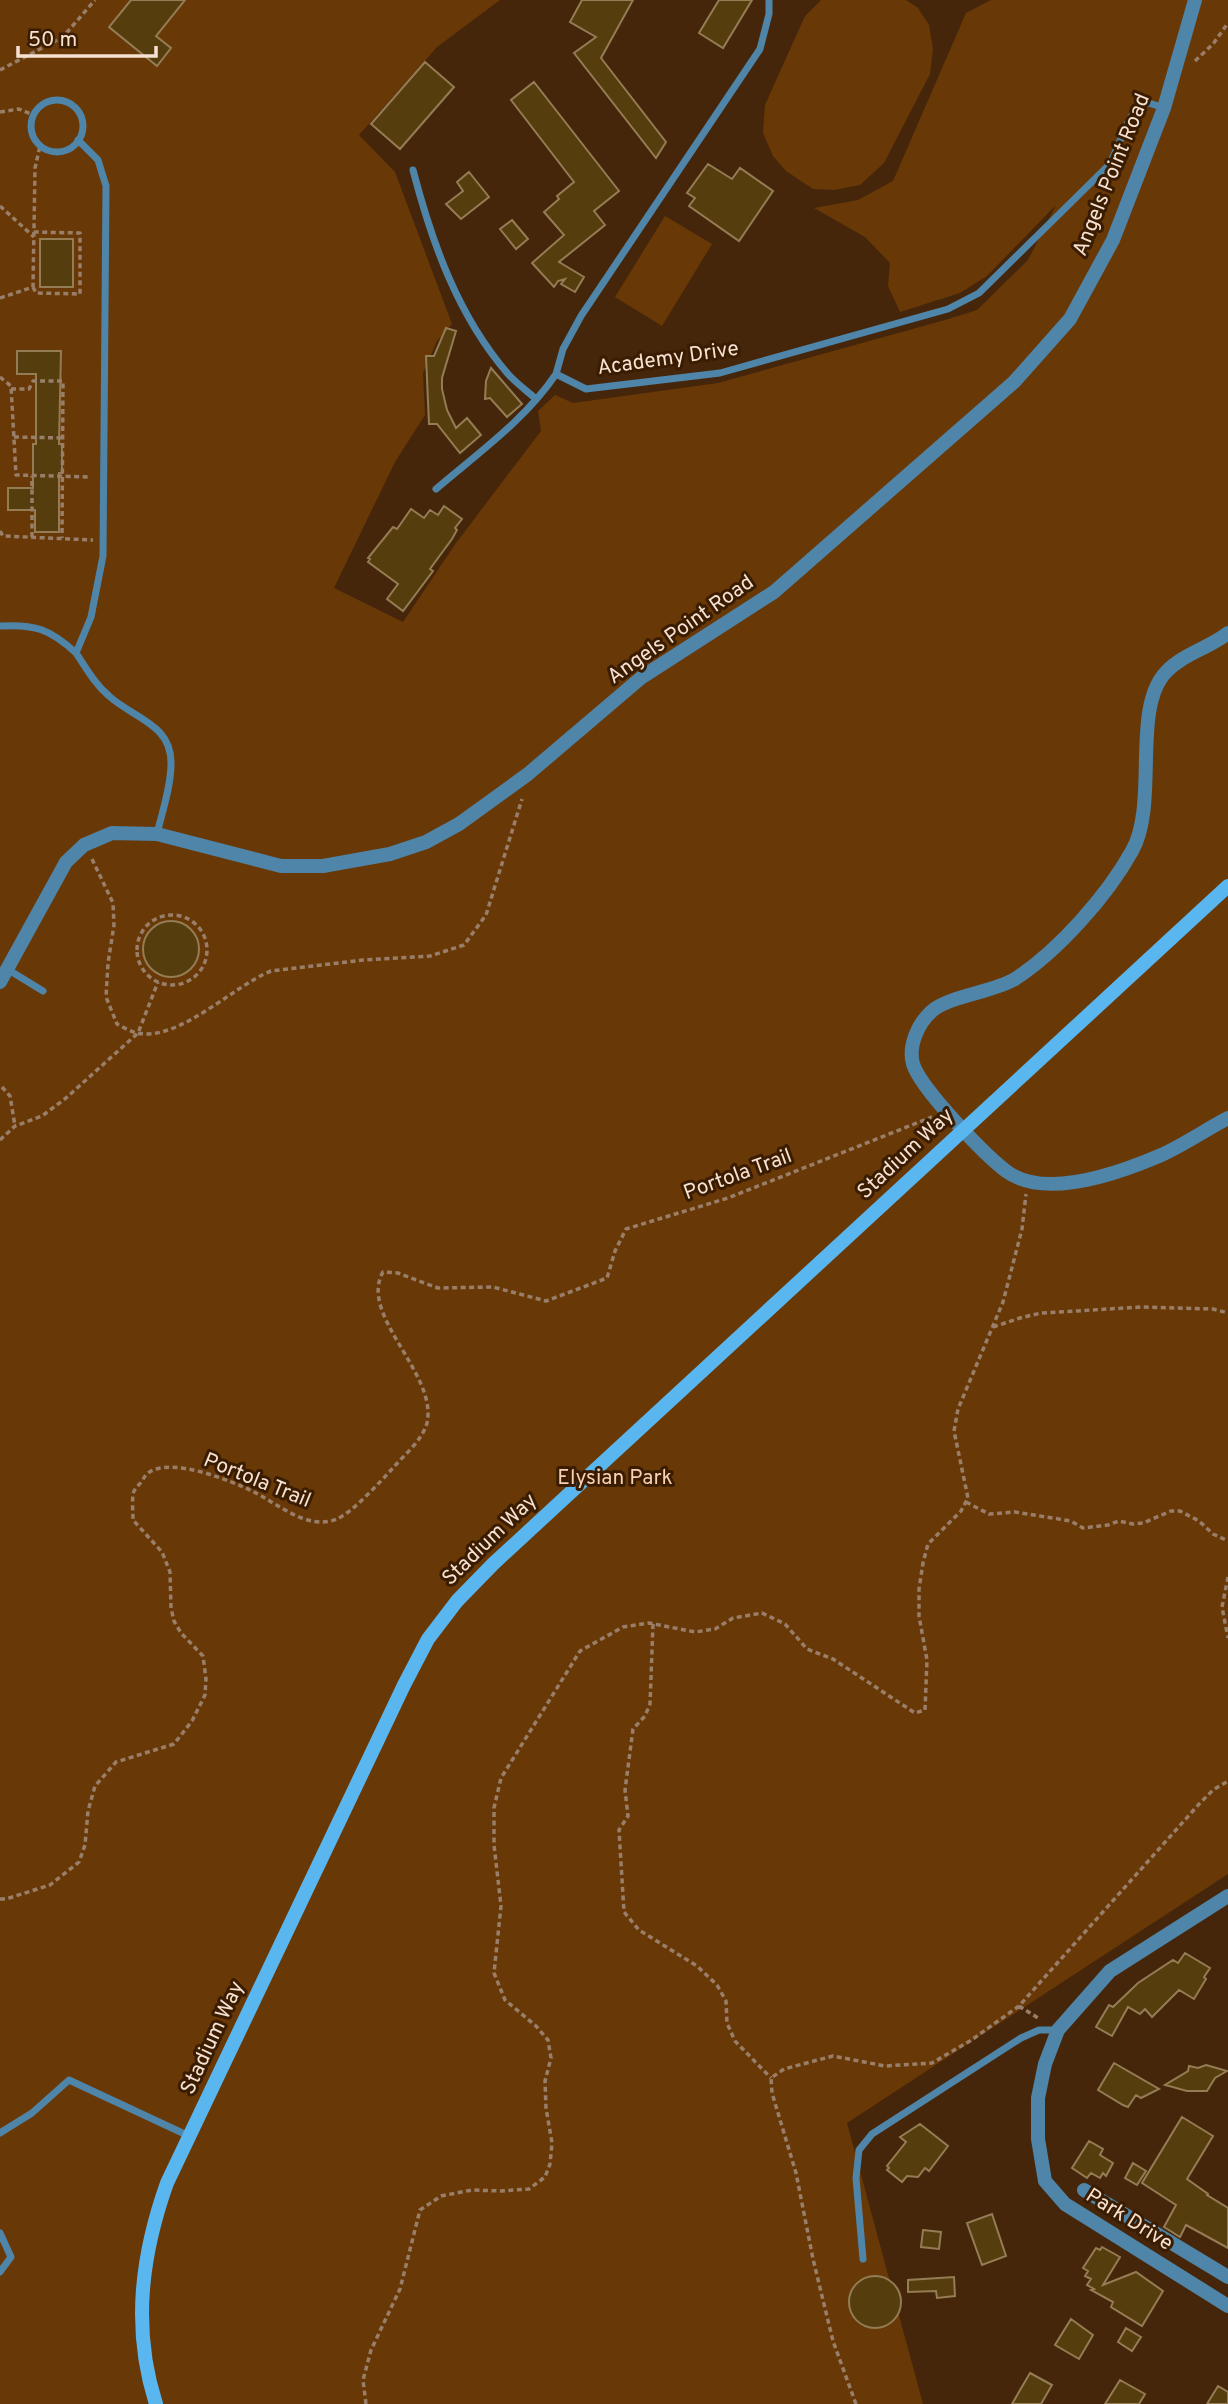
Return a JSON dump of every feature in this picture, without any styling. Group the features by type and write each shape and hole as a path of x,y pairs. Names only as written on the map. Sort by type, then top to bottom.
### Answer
{"main road":[{"name":"Stadium Way","path":"156,2404 144,2346 144,2265 153,2223 167,2183 428,1639 492,1564 1228,886"}],"street":[{"name":"Angels Point Road","path":"4,976 66,862 84,845 112,833 157,834 281,866 323,866 390,855 426,842 459,824 528,774 642,677 774,592 1014,382 1070,319 1113,240 1164,108 1195,0"},
{"path":"1228,633 1215,643 1181,660 1166,673 1156,687 1150,707 1142,824 1133,849 1109,888 1039,962 1012,981 933,1010 915,1034 913,1062 918,1074 963,1131 1008,1173 1028,1180 1057,1185 1109,1174 1160,1156 1228,1118"},
{"name":"Park Drive","path":"1228,1896 1110,1971 1058,2030 1045,2064 1038,2098 1038,2139 1045,2181 1065,2204 1228,2306"},
{"path":"1083,2190 1228,2277"}],"lane":[{"path":"436,489 478,455 537,399 556,374 563,349 581,316 760,49 769,14 769,0"},
{"path":"45,103 69,103 76,109 82,124 78,140 65,150 48,150 40,146 32,131 33,115 45,103"},
{"name":"Academy Drive","path":"556,374 586,388 720,373 948,309 979,293 1110,164 1138,106 1149,103 1164,108"},
{"path":"76,653 90,617 103,556 106,186 98,160 78,140"},
{"path":"413,170 441,261 462,306 481,339 510,376 537,399"},
{"path":"0,626 22,625 39,628 58,637 76,653 108,696 157,728 168,745 171,764 157,834"},
{"path":"4,976 43,991"},
{"path":"863,2259 856,2178 859,2150 872,2134 1021,2038 1039,2030 1058,2030"},
{"path":"0,2133 32,2113 69,2080 189,2137"},
{"path":"0,2233 11,2256 0,2272"}],"path":[{"path":"0,70 63,37 95,0"},
{"path":"1171,84 1213,44 1228,23"},
{"path":"0,112 19,109 33,115"},
{"path":"0,206 34,235 80,233 80,294 36,293 33,287 34,235 34,168 40,146"},
{"path":"0,298 33,287"},
{"path":"0,377 11,386 16,475 104,478"},
{"path":"11,389 29,389 33,381 63,381 62,538"},
{"path":"14,437 63,438"},
{"path":"32,476 32,537"},
{"path":"0,531 3,536 104,540"},
{"path":"84,845 113,903 114,925 106,997 117,1024 138,1034 170,1031 203,1013 257,976 271,971 430,956 464,945 486,915 518,815 528,774"},
{"path":"178,915 189,919 198,926 207,948 201,970 181,984 158,982 141,968 136,945 139,934 156,918 178,915"},
{"path":"0,1140 15,1126 42,1116 66,1098 138,1034 158,982"},
{"path":"2,1087 10,1096 15,1126"},
{"name":"Portola Trail","path":"0,1899 50,1885 79,1862 86,1845 88,1811 95,1786 116,1762 174,1744 192,1721 205,1695 203,1656 181,1633 174,1621 170,1572 162,1552 133,1520 133,1492 149,1472 171,1466 214,1476 254,1492 291,1514 322,1523 338,1518 373,1489 420,1437 427,1423 428,1402 420,1378 395,1342 377,1294 377,1282 383,1272 398,1273 438,1288 493,1286 545,1301 607,1278 615,1251 626,1229 728,1198 947,1111"},
{"path":"366,2404 363,2380 365,2370 371,2350 400,2289 420,2210 441,2196 472,2190 500,2192 529,2189 545,2177 550,2164 552,2143 545,2081 551,2058 548,2040 505,2000 494,1973 501,1906 494,1845 494,1808 501,1778 580,1651 623,1627 653,1624 695,1632 715,1629 733,1618 762,1613 785,1624 807,1649 833,1659 915,1713 925,1710 927,1660 919,1616 923,1563 928,1544 961,1511 968,1498 954,1430 958,1409 1003,1302 1012,1273 1028,1180"},
{"path":"993,1327 1031,1315 1142,1307 1213,1309 1228,1313"},
{"path":"966,1502 989,1514 1015,1512 1071,1521 1083,1528 1119,1521 1143,1523 1171,1511 1180,1511 1228,1541"},
{"path":"1228,1577 1222,1607 1228,1638"},
{"path":"653,1624 650,1704 645,1716 633,1729 625,1790 628,1816 619,1830 624,1912 639,1930 696,1966 717,1985 726,2001 727,2023 735,2041 771,2078 772,2093 796,2173 833,2341 856,2404"},
{"path":"771,2078 784,2068 834,2056 885,2066 932,2063 970,2042 1019,2006 1200,1803 1213,1790 1228,1782"}],"green space":[{"name":"Elysian Park","path":"0,0 500,0 437,47 359,135 395,172 452,324 437,341 423,373 425,415 395,462 334,588 403,622 456,543 541,431 538,411 555,395 573,403 718,383 945,320 977,310 1028,260 1056,205 987,276 960,293 900,312 888,286 890,263 865,237 814,208 858,200 893,181 966,13 991,0 1228,0 1228,1874 847,2123 923,2404 0,2404"},
{"path":"821,0 906,0 918,8 929,25 933,49 930,74 884,163 860,185 834,190 813,189 786,171 773,156 763,133 765,105 805,16"},
{"path":"665,216 712,244 662,326 615,297"}],"building":[{"path":"131,0 185,0 156,36 171,48 157,66 109,27"},
{"path":"582,0 633,0 601,58 666,142 656,158 574,53 596,37 570,22"},
{"path":"719,0 752,0 723,48 699,33"},
{"path":"425,62 454,87 400,149 371,124"},
{"path":"534,82 619,191 594,211 605,225 559,262 584,277 575,292 561,284 565,279 558,281 554,287 532,263 564,235 544,212 559,199 557,196 574,182 511,100"},
{"path":"708,164 732,179 740,168 773,191 739,241 689,206 695,198 687,193"},
{"path":"469,172 489,197 461,219 446,204 463,191 457,182"},
{"path":"512,220 528,239 516,249 500,229"},
{"path":"40,239 73,239 73,287 40,287"},
{"path":"446,328 456,331 442,378 447,410 456,428 467,418 481,435 460,453 437,424 429,424 426,356 434,356"},
{"path":"17,351 61,351 59,444 62,444 62,473 59,473 59,532 35,532 35,510 8,510 8,488 33,488 33,444 36,444 36,374 17,374"},
{"path":"491,368 522,404 507,417 490,398 485,399 486,381"},
{"path":"444,506 462,519 455,528 457,530 452,539 430,569 433,571 403,611 387,599 398,584 368,562 368,558 393,527 397,529 411,509 424,518 430,510 438,515"},
{"path":"171,921 182,923 191,929 197,938 197,960 191,969 182,975 171,977 160,975 151,969 145,960 143,949 145,938 151,929 160,923"},
{"path":"1185,1953 1210,1968 1194,1999 1179,1990 1152,2017 1145,2009 1140,2014 1128,2007 1112,2036 1096,2027 1109,2005 1113,2007 1138,1983 1173,1960 1178,1963"},
{"path":"1114,2063 1159,2089 1141,2098 1136,2095 1128,2107 1123,2105 1098,2090"},
{"path":"1206,2065 1227,2071 1215,2078 1207,2091 1187,2091 1165,2085 1188,2071 1189,2066 1198,2068"},
{"path":"1182,2117 1213,2136 1187,2179 1228,2208 1228,2248 1186,2225 1180,2237 1164,2227 1176,2205 1142,2183"},
{"path":"920,2124 948,2146 929,2171 925,2168 918,2177 907,2176 902,2182 887,2170 887,2166 906,2142 900,2137"},
{"path":"1089,2141 1103,2149 1100,2155 1113,2163 1106,2176 1103,2173 1100,2178 1091,2173 1087,2178 1072,2168"},
{"path":"1133,2163 1146,2171 1137,2185 1125,2178"},
{"path":"992,2214 1006,2256 982,2265 967,2223"},
{"path":"923,2230 941,2232 939,2249 921,2247"},
{"path":"1102,2247 1120,2257 1103,2285 1136,2272 1163,2291 1142,2326 1111,2307 1113,2302 1087,2285 1091,2279 1085,2276 1088,2271 1083,2268 1096,2248 1100,2250"},
{"path":"875,2276 894,2283 901,2302 894,2321 875,2328 856,2321 849,2302 856,2283"},
{"path":"954,2277 955,2296 937,2298 936,2291 908,2292 908,2280"},
{"path":"1071,2319 1093,2335 1079,2359 1055,2345"},
{"path":"1126,2328 1141,2337 1132,2351 1118,2342"},
{"path":"1030,2373 1052,2385 1041,2404 1012,2404"},
{"path":"1120,2380 1145,2394 1139,2404 1105,2404"},
{"path":"1218,2386 1228,2392 1228,2404 1207,2404"}]}
